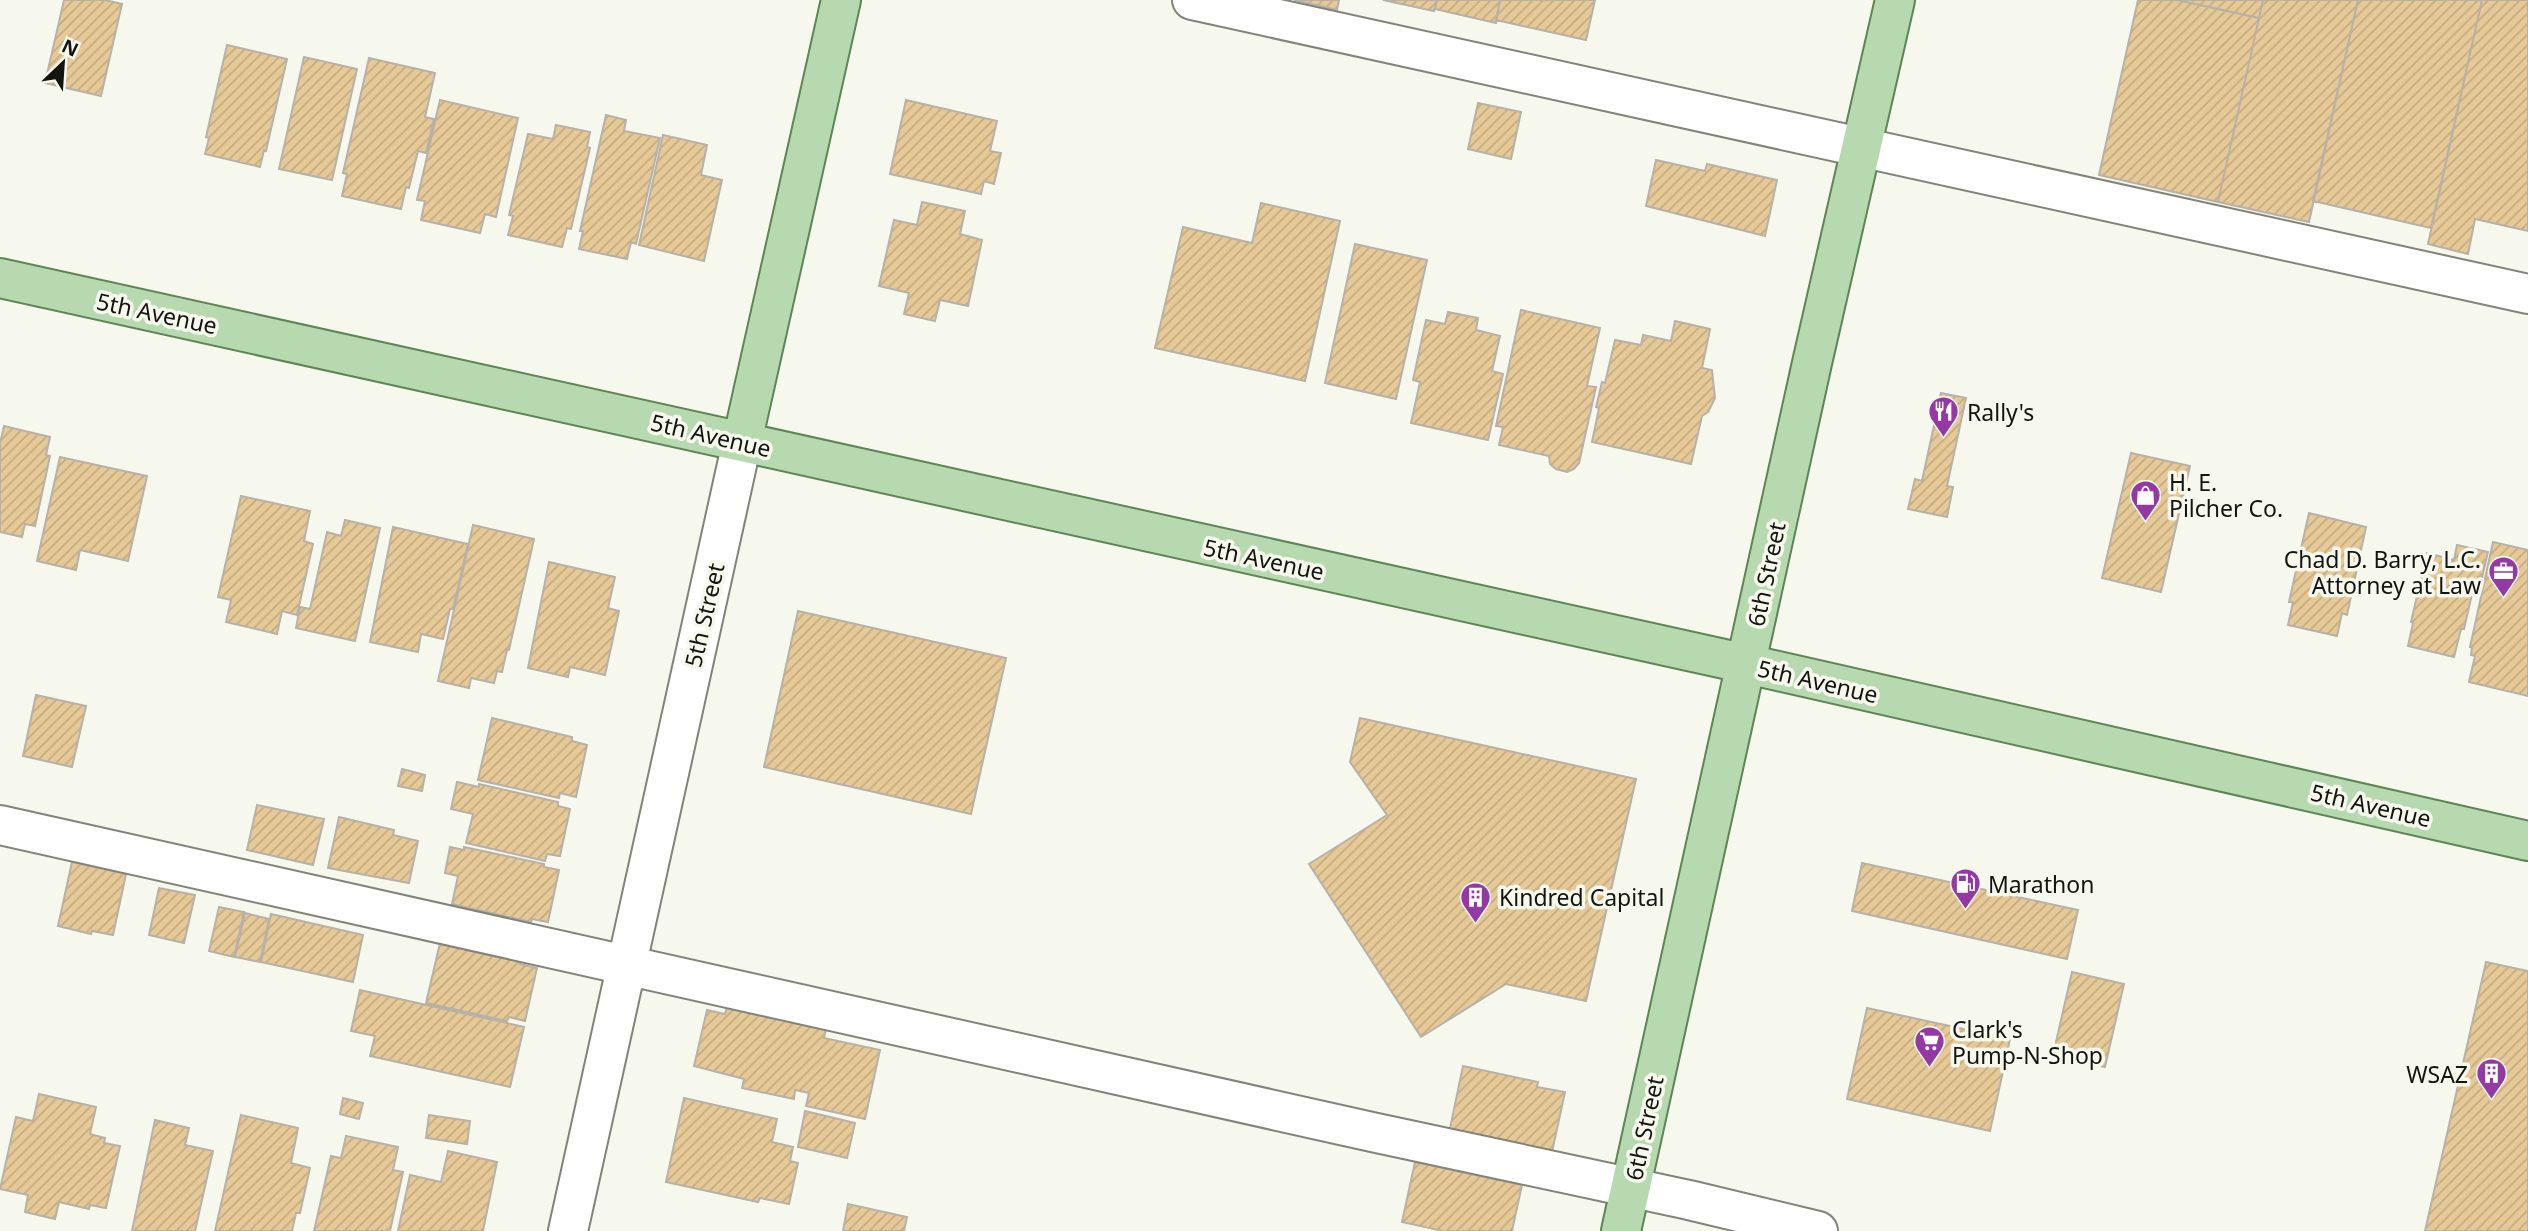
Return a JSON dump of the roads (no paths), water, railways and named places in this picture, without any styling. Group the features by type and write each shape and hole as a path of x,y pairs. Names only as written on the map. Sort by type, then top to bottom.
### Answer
{"main road":[{"name":"5th Street","path":"743,442 841,0"},
{"name":"6th Street","path":"1621,1231 1895,0"},
{"name":"5th Avenue","path":"0,278 1747,664 2528,841"}],"street":[{"path":"1192,0 2528,294"},
{"name":"5th Street","path":"568,1231 743,442"},
{"path":"0,825 1372,1132 1631,1187 1818,1231"}],"place":[{"name":"Rally's","path":"1944,439"},
{"name":"H. E. Pilcher Co.","path":"2146,522"},
{"name":"Chad D. Barry, L.C. Attorney at Law","path":"2504,599"},
{"name":"Marathon","path":"1965,911"},
{"name":"Kindred Capital","path":"1476,924"},
{"name":"Clark's Pump-N-Shop","path":"1929,1069"},
{"name":"WSAZ","path":"2491,1101"}]}
